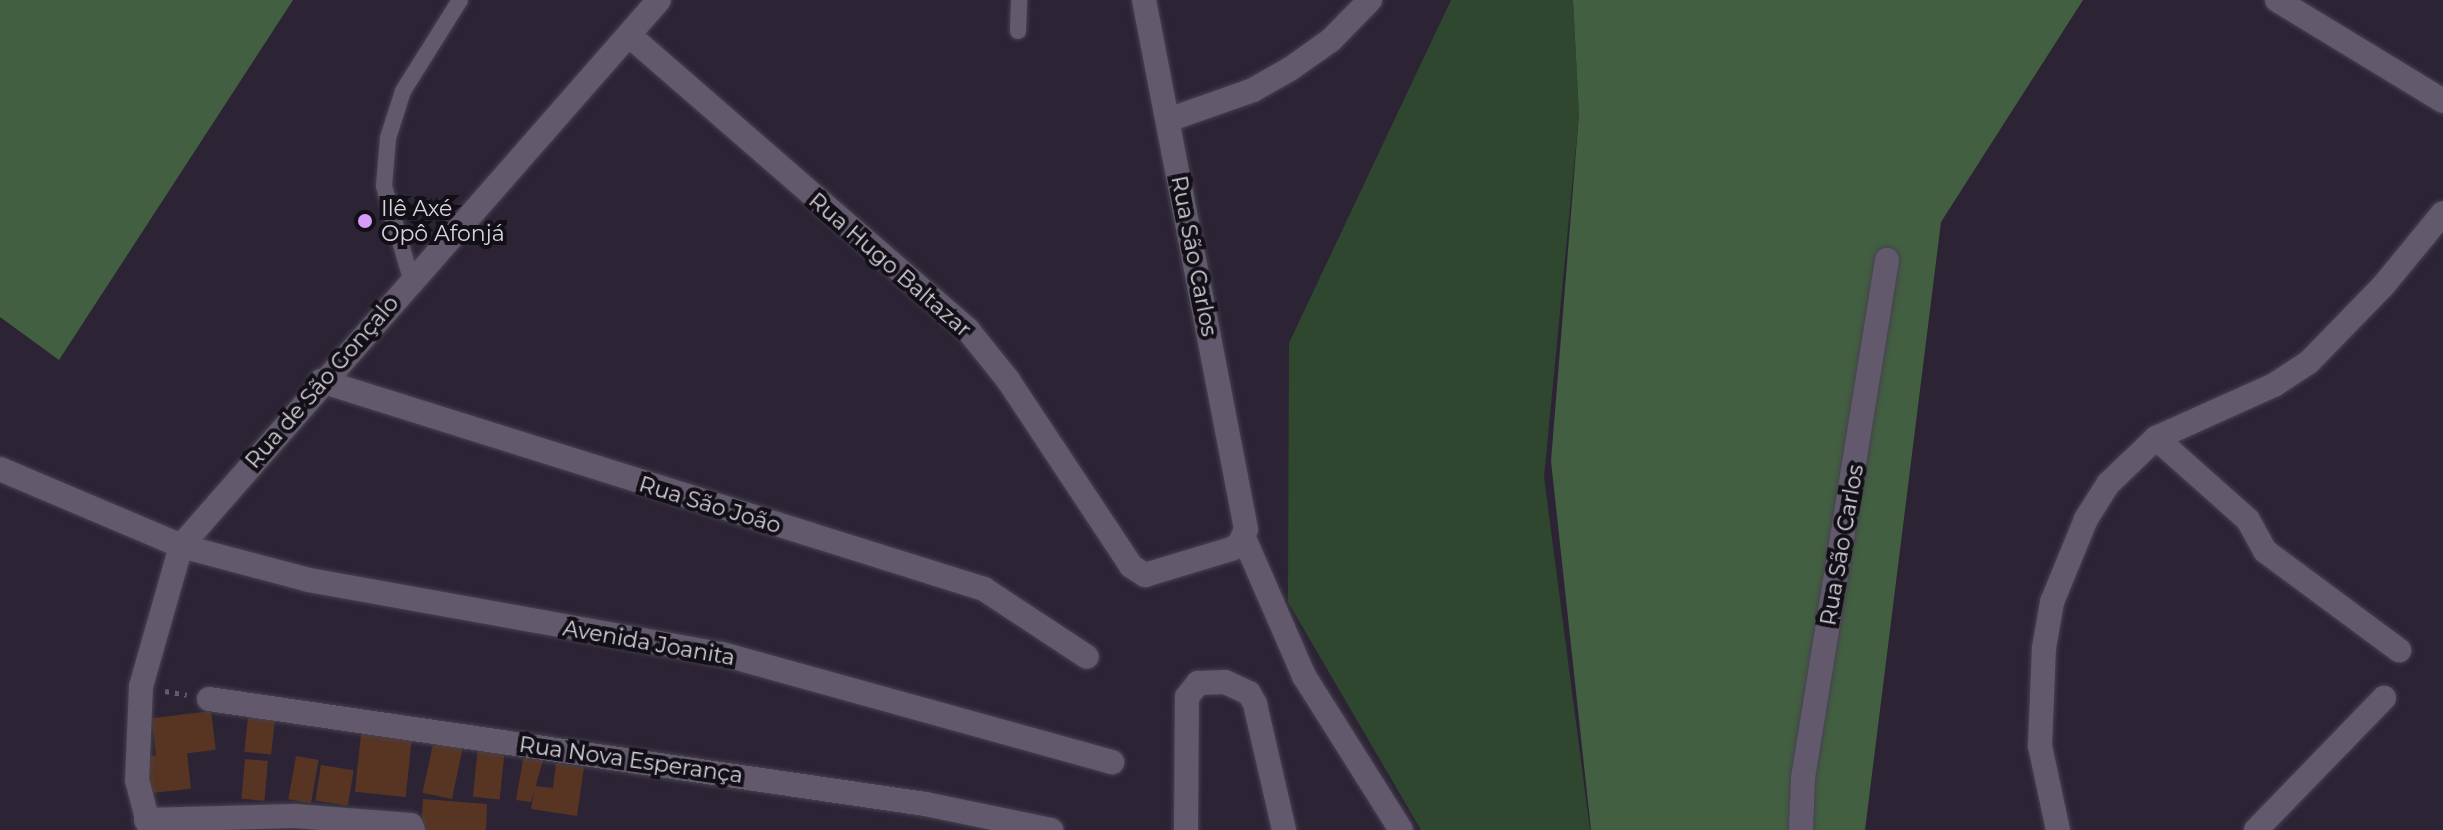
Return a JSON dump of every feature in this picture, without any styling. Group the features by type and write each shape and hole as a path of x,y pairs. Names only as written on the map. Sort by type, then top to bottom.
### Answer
{"street":[{"name":"Rua de São Gonçalo","path":"148,825 135,743 141,686 181,546 321,381 659,0"},
{"name":"Rua São Carlos","path":"1144,0 1243,512 1244,538"},
{"path":"1168,120 1253,90 1290,69 1331,40 1370,0"},
{"path":"2277,0 2443,101"},
{"name":"Rua Hugo Baltazar","path":"630,36 968,330 1008,380 1137,573 1231,549 1244,538"},
{"path":"2058,830 2040,746 2044,648 2052,602 2086,519 2108,484 2156,438 2274,385 2309,362 2383,286 2443,213"},
{"name":"Rua São Carlos","path":"1801,830 1803,778 1887,260"},
{"name":"Rua São João","path":"321,381 984,589 1087,657"},
{"path":"2156,438 2248,520 2265,551 2399,650"},
{"name":"Avenida Joanita","path":"0,469 181,546 324,583 722,654 1112,762"},
{"path":"1244,538 1304,676 1401,830"},
{"path":"1186,830 1187,697 1192,688 1206,683 1238,686 1255,704 1284,830"},
{"path":"2256,830 2384,698"},
{"name":"Rua Nova Esperança","path":"209,699 863,794 1051,830"},
{"path":"148,825 295,816 412,827"}],"lane":[{"path":"411,279 384,186 388,138 403,91 460,0"},
{"path":"1018,31 1019,0"}],"path":[{"path":"141,686 209,699"}],"green space":[{"path":"0,0 293,0 59,360 0,317"},
{"path":"1451,0 1573,0 1579,114 1544,477 1590,830 1421,830 1288,602 1289,343"},
{"path":"1573,0 2083,0 1941,222 1865,830 1591,830 1551,461 1579,114"}],"building":[{"path":"249,707 276,710 271,755 244,752"},
{"path":"211,711 216,750 156,757 151,718"},
{"path":"361,734 412,739 406,797 355,792"},
{"path":"434,739 463,745 452,799 423,793"},
{"path":"478,747 505,750 500,800 473,797"},
{"path":"187,752 191,789 151,793 147,756"},
{"path":"524,754 544,757 531,802 516,800"},
{"path":"296,756 319,760 311,803 288,799"},
{"path":"245,759 268,761 264,801 242,799"},
{"path":"556,763 584,767 577,816 531,809 535,786 553,788"},
{"path":"321,765 354,770 348,806 315,801"},
{"path":"423,799 487,804 486,830 421,830"}],"place":[{"name":"Ilê Axé Opô Afonjá","path":"365,221"}]}
